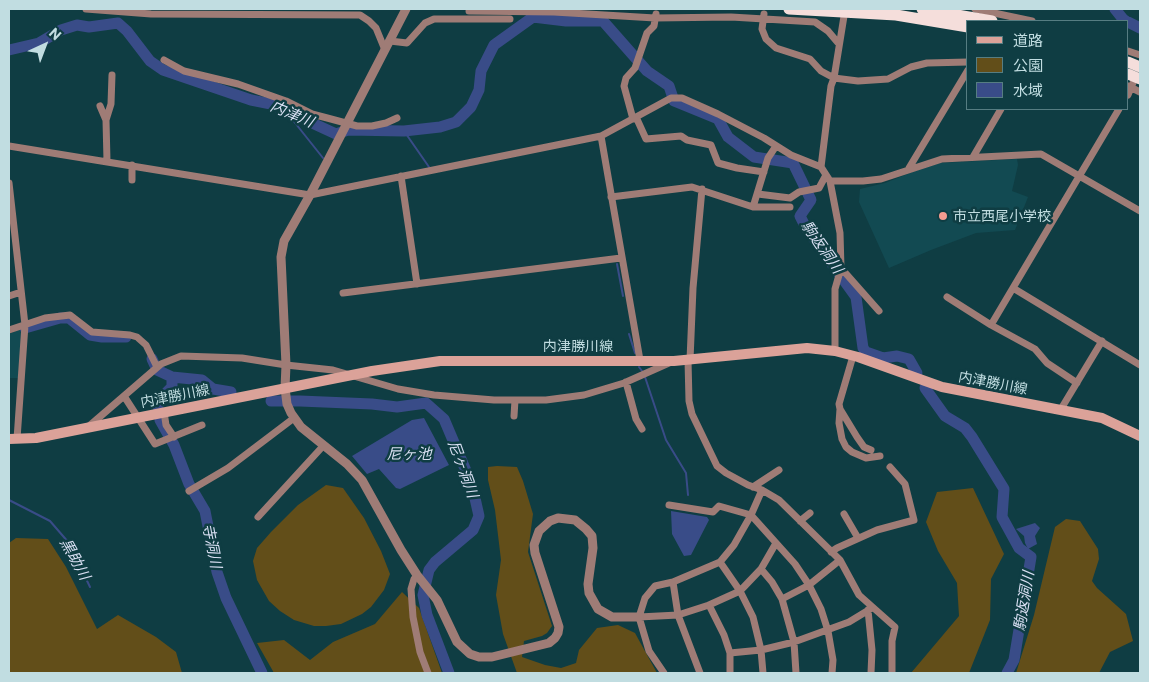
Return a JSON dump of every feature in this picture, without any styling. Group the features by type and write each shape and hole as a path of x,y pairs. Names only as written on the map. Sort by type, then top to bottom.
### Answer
{"highway":[{"path":"789,9 845,10 896,15 966,26"},
{"path":"922,9 986,20"}],"main road":[{"name":"内津勝川線","path":"13,439 36,438 164,412 286,396 352,375 440,361 674,361 807,348 835,350 942,387 1102,418 1140,436"}],"street":[{"path":"86,9 151,14 360,15 376,28 386,50"},
{"path":"406,9 310,195 284,241 281,257 286,396 294,418 347,464 362,480 401,550 441,607 457,642 470,654 479,657 492,657 549,643 558,633 559,627 534,545 539,531 558,518 575,520 592,536 593,548 588,584 589,594 598,609 612,617 678,615 709,605 740,591 761,569 776,543"},
{"path":"975,9 1027,20"},
{"path":"821,168 831,86 834,78 845,10"},
{"path":"469,11 763,17 815,22 828,30 839,44"},
{"path":"656,16 654,26 647,33 635,68 626,78 624,86 635,118 646,140 681,136 687,140 711,145 718,163 737,168 764,171"},
{"path":"763,17 762,29 766,39 776,48 810,59 821,72 834,78 858,81 888,79 911,67 927,64 966,62"},
{"path":"390,41 407,43 425,23 434,19 510,19"},
{"path":"164,60 184,71 238,84 312,114 357,126 386,124 397,118"},
{"path":"909,168 966,73"},
{"path":"107,161 106,120 111,104 112,75"},
{"path":"1131,84 1140,92"},
{"path":"9,146 310,195 601,136 671,98 682,98 718,114 791,155 821,168 828,178 840,233 841,268 835,289 835,350"},
{"path":"100,106 106,120"},
{"path":"973,157 1000,110"},
{"path":"991,324 1118,110"},
{"path":"601,136 640,360"},
{"path":"753,208 768,158 776,146"},
{"path":"828,178 863,181 881,178 942,159 1041,154 1140,211"},
{"path":"132,165 132,180"},
{"path":"401,176 417,284"},
{"path":"758,194 790,198 800,192 819,188 828,178"},
{"path":"9,183 25,325 13,439"},
{"path":"611,197 692,187 753,208 790,207"},
{"path":"702,189 689,360 689,401 692,414 717,466 726,474 779,500 840,560 859,595 870,609 895,627 892,641 892,673"},
{"path":"343,293 621,258"},
{"path":"841,268 879,311"},
{"path":"1013,288 1140,364"},
{"path":"9,296 21,292"},
{"path":"947,297 1035,349 1047,363 1077,383"},
{"path":"9,330 46,318 70,315 92,332 137,337 146,346 157,367"},
{"path":"1061,410 1102,341"},
{"path":"88,428 157,367 181,356 242,358 333,370 398,389 434,395 515,400 546,400 584,395 626,382 674,361"},
{"path":"853,356 839,404 839,423 842,439 846,447 852,452 866,458 880,456"},
{"path":"626,382 636,419 642,429"},
{"path":"124,396 155,444 202,425"},
{"path":"514,416 515,400"},
{"path":"840,409 864,447 871,450"},
{"path":"164,412 166,425 174,436"},
{"path":"189,491 228,468 294,418"},
{"path":"258,516 324,445"},
{"path":"832,552 877,530 914,520 905,484 890,467"},
{"path":"753,487 779,470"},
{"path":"664,673 649,651 639,617 645,598 655,586 673,582 720,562 734,545 751,515 762,490"},
{"path":"669,505 713,512 719,506 751,515 795,564 809,585 821,609 828,631 833,660 832,673"},
{"path":"800,521 810,514"},
{"path":"844,514 858,538"},
{"path":"782,599 809,585 840,560"},
{"path":"720,562 740,591 753,617 761,650 763,673"},
{"path":"761,569 772,582 782,599 794,642 796,673"},
{"path":"417,575 411,589 412,610 420,652 428,673"},
{"path":"673,582 678,615 700,673"},
{"path":"709,605 724,635 730,653 730,673"},
{"path":"730,653 761,650 794,642 849,622 870,609"},
{"path":"870,609 871,673"}],"shaded area":[{"name":"市立西尾小学校","path":"1017,159 1018,165 1012,191 1028,197 1015,230 976,233 889,268 859,202 860,189 885,183 940,163"},
{"path":"22,329 19,378 9,378 9,334"}],"green space":[{"path":"488,467 517,467 523,481 533,514 528,552 552,626 542,636 524,641 522,657 561,668 576,663 579,650 597,628 618,625 635,633 657,673 517,673 503,634 496,595 501,560 495,510 488,480"},
{"path":"326,485 343,488 364,518 381,551 390,574 384,590 371,607 362,614 341,624 314,626 294,620 269,601 257,580 253,561 257,548 271,532 298,505"},
{"path":"973,488 1004,554 991,579 990,620 969,673 911,673 959,616 957,583 938,551 926,522 937,492"},
{"path":"1066,519 1080,521 1098,549 1099,559 1092,581 1097,588 1126,614 1133,641 1110,652 1099,673 1016,673 1034,615 1055,527"},
{"path":"16,538 48,539 66,567 97,629 118,615 156,637 176,652 182,673 9,673 9,543"},
{"path":"402,592 419,608 442,673 274,673 257,643 284,640 310,660 333,642 375,624"}],"water":[{"name":"尼ヶ池","path":"424,418 449,465 400,489 396,488 379,469 367,474 352,456 412,420"},
{"path":"671,511 707,517 709,520 691,555 684,556 672,534"},
{"path":"1035,523 1040,528 1035,536 1037,544 1028,549 1024,536 1016,529"}],"waterway":[{"name":"内津川","path":"9,50 39,43 61,30 77,25 89,27 118,23 127,31 150,61 163,70 251,100 271,104 336,134 348,130 404,131 440,127 456,122 471,107 479,90 481,71 494,45 541,9"},
{"name":"内津川","path":"1115,9 1124,20"},
{"name":"駒返洞川","path":"533,17 566,21 603,21 647,71 669,86 674,101 718,119 728,137 754,157 793,163 811,200 800,216 806,228 856,297 863,348 866,352 883,358 897,356 909,359 917,373"},
{"name":"内津川","path":"1129,22 1140,28"},
{"path":"284,109 323,158"},
{"path":"404,131 429,167"},
{"path":"617,264 623,296"},
{"name":"尼ヶ洞川","path":"25,328 60,318 69,318 90,335 126,337"},
{"path":"629,334 635,353"},
{"name":"尼ヶ洞川","path":"152,359 157,370 172,377 202,380 213,389 231,392"},
{"path":"639,367 642,371"},
{"name":"寺洞川","path":"158,407 157,402 172,387 172,377"},
{"path":"645,377 666,440 686,473 688,495"},
{"name":"駒返洞川","path":"925,388 945,416 965,428 972,437 1004,489 1002,517 1019,548 1031,557 1014,660 1007,673"},
{"name":"尼ヶ洞川","path":"271,401 372,404 397,407 426,403 444,419 472,485 479,516 473,530 435,562 429,570 423,595 427,615 449,673"},
{"name":"寺洞川","path":"160,420 174,445 189,484 205,511 217,572 226,598 262,673"},
{"name":"黒助川","path":"9,500 50,521 69,543 90,587"}],"place":[{"name":"市立西尾小学校","path":"943,216"}]}
